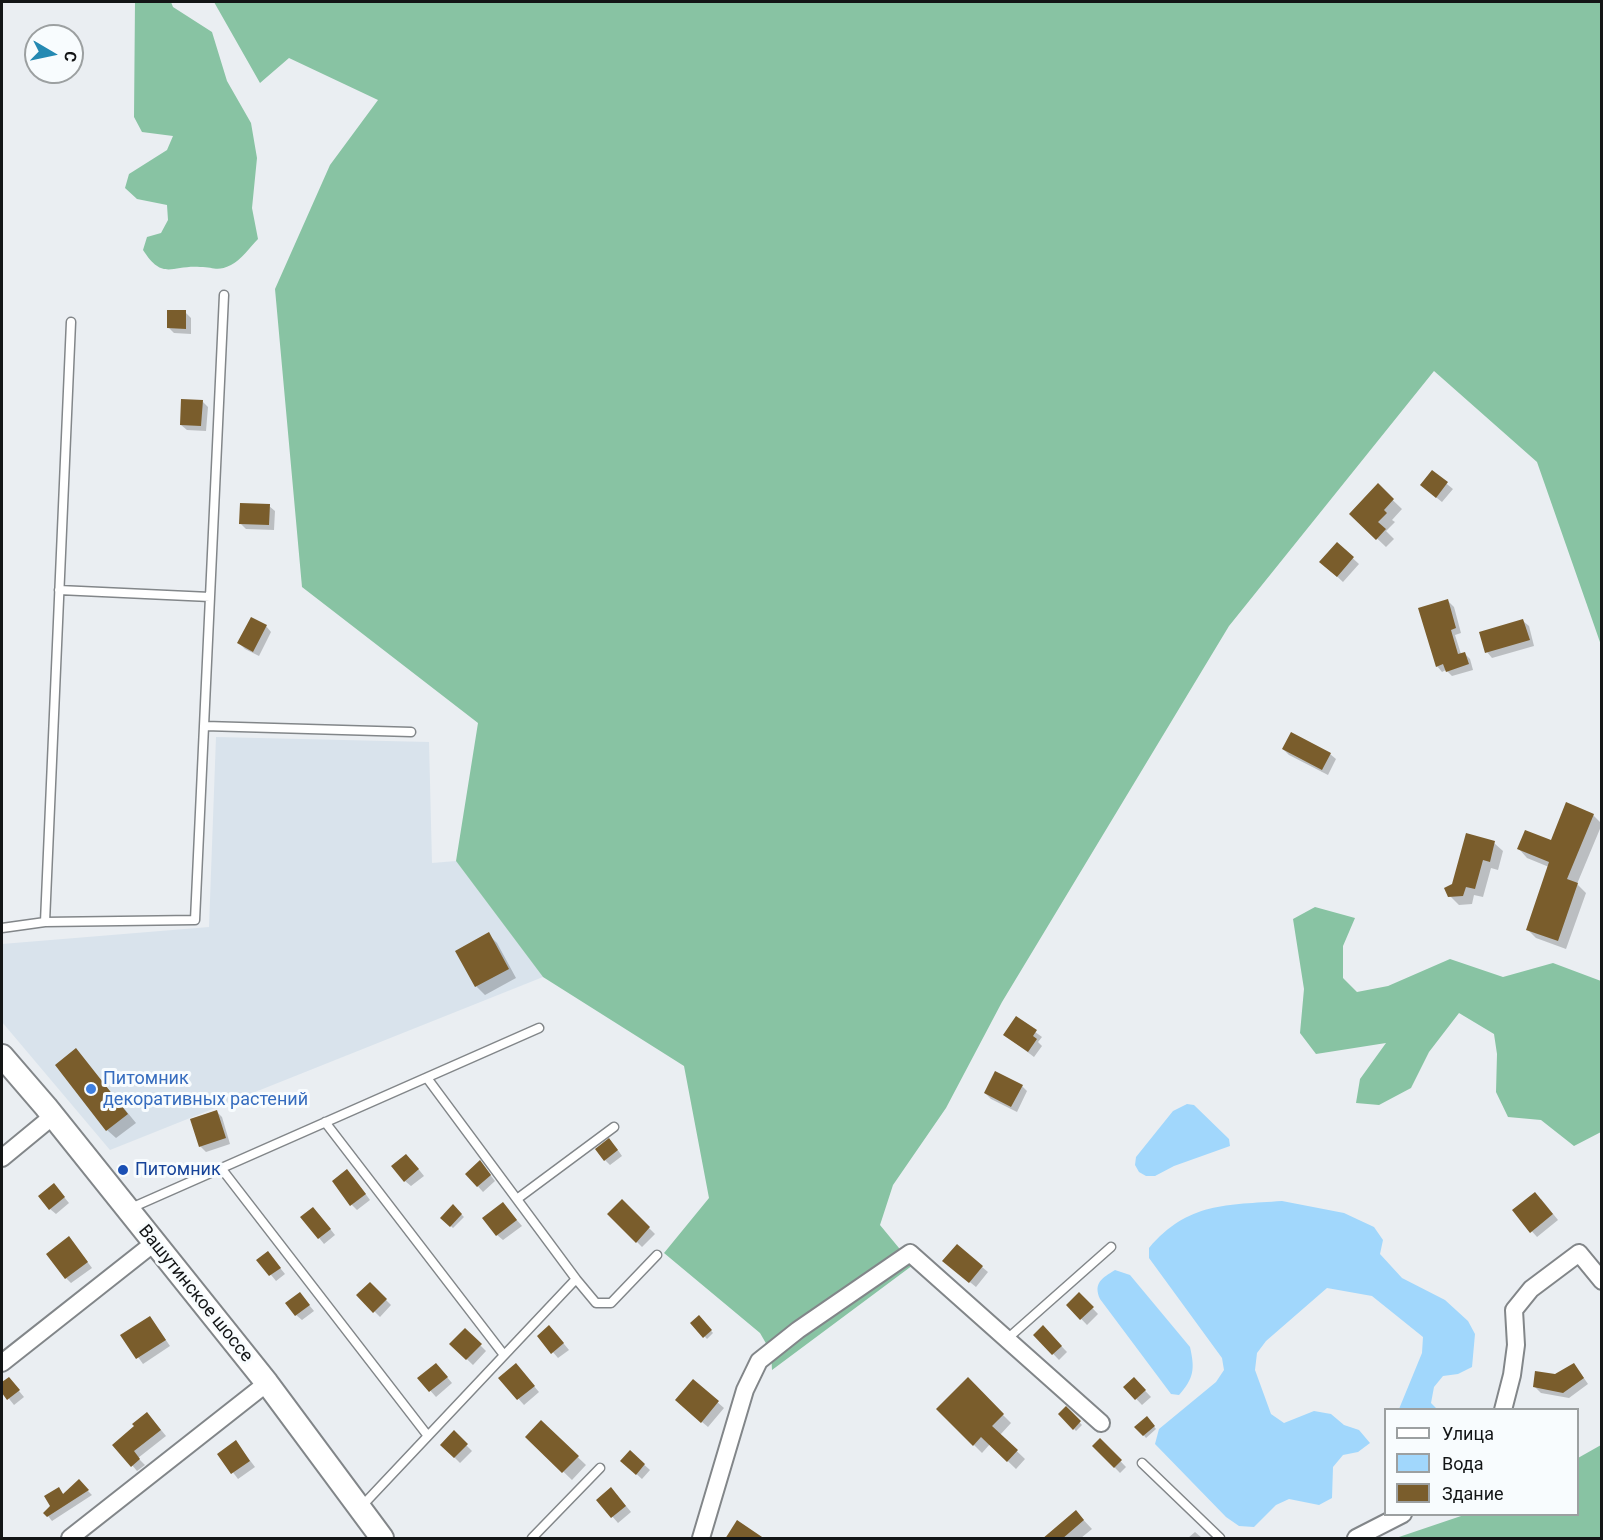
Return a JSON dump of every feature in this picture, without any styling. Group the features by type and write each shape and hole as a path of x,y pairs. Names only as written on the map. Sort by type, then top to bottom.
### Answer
{"street":[{"name":"Вашутинское шоссе","path":"2,1056 53,1116 267,1383 382,1539"},
{"path":"2,1158 53,1116"},
{"path":"2,1363 154,1243"},
{"path":"701,1539 745,1390 759,1361 798,1330 910,1252 1101,1423"},
{"path":"1504,1408 1512,1375 1516,1345 1514,1310 1531,1289 1579,1253 1602,1281"},
{"path":"70,1539 267,1383"},
{"path":"1356,1539 1401,1516"}],"lane":[{"path":"2,928 45,922 195,920 224,295"},
{"path":"45,922 71,322"},
{"path":"59,590 210,597"},
{"path":"205,726 411,732"},
{"path":"127,1210 539,1028"},
{"path":"427,1078 596,1303 611,1303 657,1255"},
{"path":"325,1122 504,1355"},
{"path":"517,1199 614,1127"},
{"path":"221,1168 428,1436"},
{"path":"1007,1339 1111,1247"},
{"path":"359,1509 576,1279"},
{"path":"1142,1463 1220,1539"},
{"path":"532,1539 600,1468"}],"shaded area":[{"path":"216,737 429,742 432,863 456,861 543,977 110,1150 2,1022 2,944 209,927"}],"green space":[{"path":"135,2 171,2 173,7 212,32 227,81 251,123 257,158 252,208 258,239 238,260 226,267 219,269 162,268 150,260 143,250 147,237 161,233 168,220 167,205 137,199 125,188 129,174 167,150 173,136 142,132 134,117"},
{"path":"214,2 1601,2 1601,645 1537,462 1434,371 1229,626 1002,1002 946,1108 893,1185 880,1225 913,1265 772,1370 771,1352 760,1333 664,1253 709,1198 684,1066 543,977 456,861 478,723 302,587 275,289 330,165 378,100 289,58 260,83"},
{"path":"1315,907 1355,918 1343,946 1343,978 1357,992 1388,986 1450,959 1503,977 1553,963 1601,981 1601,1132 1574,1146 1541,1120 1508,1117 1496,1092 1497,1054 1494,1034 1459,1013 1429,1052 1411,1088 1379,1105 1356,1103 1360,1079 1386,1043 1316,1054 1300,1033 1304,989 1293,919"},
{"path":"1601,1445 1601,1538 1396,1538 1461,1516 1579,1516 1579,1457"}],"water":[{"path":"1187,1104 1194,1105 1229,1139 1230,1146 1174,1166 1155,1176 1146,1176 1139,1172 1135,1165 1136,1157 1173,1111"},
{"path":"1282,1201 1344,1213 1374,1227 1383,1240 1380,1254 1402,1278 1445,1300 1468,1321 1475,1334 1472,1367 1458,1374 1443,1376 1434,1387 1431,1403 1436,1408 1399,1408 1422,1353 1423,1337 1372,1296 1327,1288 1266,1341 1257,1353 1255,1370 1271,1414 1284,1423 1314,1411 1331,1414 1344,1425 1359,1430 1370,1443 1358,1452 1343,1455 1333,1467 1332,1498 1319,1505 1289,1499 1276,1505 1254,1527 1239,1526 1226,1517 1155,1444 1159,1429 1216,1382 1224,1370 1222,1358 1149,1258 1149,1248 1178,1222 1210,1209"},
{"path":"1115,1270 1130,1275 1190,1347 1192,1373 1179,1395 1171,1394 1100,1299 1098,1285"}],"building":[{"path":"167,310 186,310 186,329 167,328"},
{"path":"181,399 203,400 201,426 180,425"},
{"path":"1432,470 1448,482 1436,498 1420,485"},
{"path":"1378,483 1394,499 1384,510 1387,513 1378,522 1386,529 1376,540 1349,514"},
{"path":"240,503 270,504 269,525 239,524"},
{"path":"1337,542 1354,557 1337,577 1319,562"},
{"path":"1448,599 1456,628 1451,630 1458,654 1465,652 1469,664 1446,672 1443,664 1436,667 1418,608"},
{"path":"251,617 267,625 253,652 237,643"},
{"path":"1523,619 1530,640 1485,653 1479,632"},
{"path":"1291,732 1331,753 1322,770 1282,749"},
{"path":"1566,802 1594,814 1567,879 1578,883 1558,941 1526,930 1549,862 1517,849 1525,830 1551,840"},
{"path":"1466,833 1495,841 1490,862 1483,860 1475,889 1466,887 1463,896 1448,897 1444,888 1452,884"},
{"path":"489,932 509,969 475,987 455,951"},
{"path":"1016,1016 1037,1030 1033,1036 1037,1039 1028,1052 1003,1035"},
{"name":"Питомник декоративных растений","path":"76,1048 128,1114 106,1131 55,1065"},
{"path":"995,1071 1023,1085 1011,1107 984,1093"},
{"path":"217,1110 226,1138 199,1147 190,1119"},
{"path":"609,1138 618,1150 604,1161 595,1149"},
{"path":"406,1154 419,1169 404,1182 391,1166"},
{"path":"480,1160 491,1175 477,1187 465,1174"},
{"path":"347,1169 366,1194 350,1206 332,1181"},
{"path":"54,1183 65,1197 49,1210 38,1196"},
{"path":"1535,1192 1553,1214 1530,1233 1512,1210"},
{"path":"622,1199 650,1227 636,1243 607,1214"},
{"path":"503,1202 517,1220 496,1236 482,1218"},
{"path":"453,1204 462,1214 450,1227 440,1218"},
{"path":"313,1207 331,1229 318,1239 300,1217"},
{"path":"69,1236 88,1262 65,1279 46,1254"},
{"path":"957,1244 983,1266 969,1283 942,1261"},
{"path":"268,1251 281,1268 269,1276 256,1260"},
{"path":"370,1282 387,1299 373,1313 356,1295"},
{"path":"300,1292 310,1305 295,1316 285,1303"},
{"path":"1079,1292 1094,1307 1080,1320 1066,1305"},
{"path":"699,1315 712,1330 703,1338 690,1323"},
{"path":"150,1316 166,1340 136,1359 120,1335"},
{"path":"549,1325 564,1343 551,1354 537,1336"},
{"path":"1043,1325 1062,1346 1052,1355 1033,1335"},
{"path":"465,1328 482,1344 466,1360 449,1344"},
{"path":"436,1363 448,1377 429,1392 417,1378"},
{"path":"516,1363 535,1386 517,1400 498,1378"},
{"path":"1574,1363 1584,1378 1563,1393 1533,1387 1535,1371 1555,1374"},
{"path":"9,1377 20,1390 7,1400 2,1393 2,1382"},
{"path":"968,1377 1004,1414 992,1426 1018,1450 1007,1462 981,1437 973,1446 936,1409"},
{"path":"1134,1377 1146,1390 1135,1400 1123,1387"},
{"path":"693,1379 719,1401 701,1423 675,1400"},
{"path":"1066,1406 1081,1421 1073,1430 1058,1414"},
{"path":"147,1412 161,1430 134,1451 140,1459 131,1467 112,1445"},
{"path":"1147,1416 1155,1426 1143,1436 1134,1427"},
{"path":"541,1420 579,1456 562,1473 525,1437"},
{"path":"454,1430 468,1444 454,1458 440,1445"},
{"path":"1100,1438 1122,1460 1114,1468 1092,1446"},
{"path":"236,1440 250,1461 231,1474 217,1454"},
{"path":"630,1450 645,1464 636,1475 620,1461"},
{"path":"79,1479 89,1490 47,1517 43,1513 50,1506 44,1496 59,1487 63,1494"},
{"path":"611,1487 626,1506 611,1518 596,1500"},
{"path":"1076,1510 1084,1520 1062,1539 1042,1539"},
{"path":"737,1520 765,1539 725,1539"}],"place":[{"name":"Питомник декоративных растений","path":"91,1089"},
{"name":"Питомник","path":"123,1170"}]}
